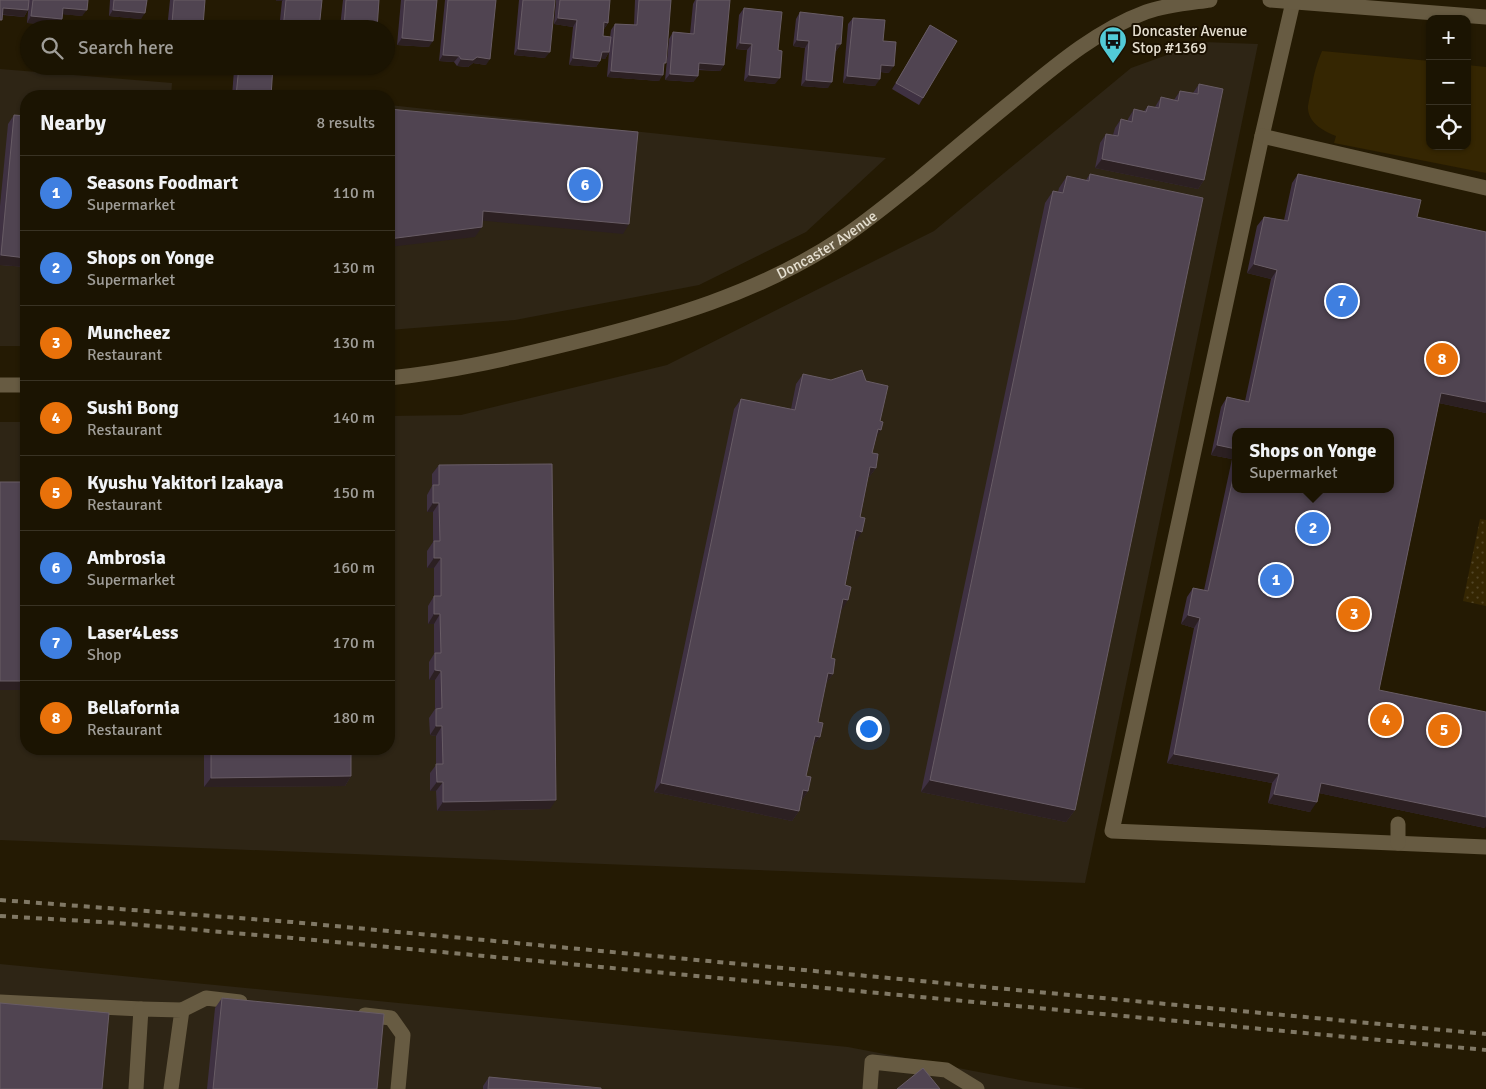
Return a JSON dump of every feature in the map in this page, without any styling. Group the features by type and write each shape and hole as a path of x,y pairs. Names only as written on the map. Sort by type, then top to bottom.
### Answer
{"street":[{"name":"Doncaster Avenue","path":"395,377 431,374 506,359 658,321 770,279 843,238 899,195 1053,67 1110,28 1147,12 1210,0"},
{"path":"1270,0 1486,17"},
{"path":"1293,2 1262,136 1112,831 1486,846"},
{"path":"1262,136 1486,188"},
{"path":"0,385 20,385"},
{"path":"1398,824 1398,843"},
{"path":"0,1002 182,1010 206,998 254,1003"},
{"path":"136,1089 142,1009"},
{"path":"171,1089 182,1010"},
{"path":"352,1014 391,1018 403,1035 398,1089"},
{"path":"870,1089 872,1062 946,1070 977,1089"}],"shaded area":[{"path":"1203,42 1258,44 1085,883 0,840 0,422 20,422 20,755 395,755 395,416 461,415 667,365 934,231 1131,68"},
{"path":"1322,51 1426,61 1426,150 1471,150 1471,65 1486,67 1486,173 1334,143 1336,136 1317,125 1308,112 1317,64"},
{"path":"0,69 20,71 20,75 74,75 172,83 171,90 20,90 20,346 0,346"},
{"path":"395,106 886,158 806,232 699,285 515,320 395,330"},
{"path":"1480,519 1486,520 1486,606 1463,601"},
{"path":"0,964 848,1047 1031,1082 1086,1089 0,1089"}],"building":[{"path":"0,0 29,0 28,10 3,8 2,20 0,20"},
{"path":"33,0 88,0 87,10 63,8 62,19 31,16"},
{"path":"114,0 147,0 145,13 113,10"},
{"path":"174,0 205,0 203,20 172,20"},
{"path":"286,0 322,0 320,20 284,20"},
{"path":"346,0 379,0 378,20 345,20"},
{"path":"405,0 437,0 433,41 402,38"},
{"path":"448,0 496,0 490,59 477,57 473,60 461,59 459,56 443,55"},
{"path":"523,0 555,0 550,52 518,49"},
{"path":"560,0 610,0 608,23 604,22 603,36 611,37 609,52 602,52 600,61 573,58 577,20 558,18"},
{"path":"639,0 671,0 666,63 664,63 663,75 611,71 615,24 637,25"},
{"path":"697,0 730,0 724,65 699,63 698,76 670,74 673,32 694,34"},
{"path":"744,8 782,12 778,50 782,51 780,78 749,75 752,44 740,43"},
{"path":"800,12 843,17 841,44 836,44 832,82 806,80 809,41 797,40"},
{"path":"853,18 885,20 883,41 896,42 894,66 881,65 880,79 847,76"},
{"path":"930,25 957,41 923,98 896,83"},
{"path":"238,75 272,75 271,90 237,90"},
{"path":"1199,84 1223,89 1204,180 1102,159 1106,134 1118,136 1121,119 1132,122 1134,109 1146,112 1148,106 1159,108 1161,97 1178,101 1180,91 1198,94"},
{"path":"395,110 638,132 629,224 483,211 482,227 395,238"},
{"path":"14,115 20,116 20,257 1,255"},
{"path":"1090,174 1203,198 1075,810 930,780 1053,191 1063,193 1067,176 1089,181"},
{"path":"1298,174 1421,200 1417,217 1486,232 1486,402 1441,393 1379,690 1486,712 1486,817 1321,783 1317,802 1274,794 1279,774 1174,754 1200,618 1188,615 1193,588 1208,591 1232,483 1232,493 1394,493 1394,428 1232,428 1232,448 1217,445 1227,397 1249,402 1277,270 1254,264 1264,217 1288,221"},
{"path":"862,370 866,381 888,386 880,421 883,422 881,430 878,429 872,453 878,454 876,468 870,467 860,517 865,518 862,532 856,530 845,585 851,587 848,600 843,599 831,658 835,659 833,674 828,673 818,722 823,723 820,737 815,736 806,776 811,777 808,791 803,790 799,811 661,783 741,399 795,410 803,374 831,380"},
{"path":"552,464 556,800 443,802 443,782 437,782 436,764 443,764 442,726 436,726 436,709 442,708 441,671 435,670 435,653 441,653 440,614 434,614 434,596 441,596 441,558 434,558 434,541 440,541 439,503 433,503 433,485 439,485 439,465"},
{"path":"0,482 20,482 20,681 0,681"},
{"path":"211,755 351,755 351,776 211,778"},
{"path":"222,998 384,1014 377,1089 213,1089"},
{"path":"0,1003 109,1013 102,1089 0,1089"},
{"path":"923,1068 940,1089 897,1089"},
{"path":"489,1077 601,1088 601,1089 488,1089"}],"railway":[{"path":"0,900 292,922 1486,1034"},
{"path":"0,916 118,923 292,938 1486,1050"}],"place":[{"name":"Doncaster Avenue Stop #1369","path":"1113,64"},
{"name":"Ambrosia","path":"585,185"},
{"name":"Laser4Less","path":"1342,301"},
{"name":"Bellafornia","path":"1442,359"},
{"name":"Shops on Yonge","path":"1313,528"},
{"name":"Seasons Foodmart","path":"1276,580"},
{"name":"Muncheez","path":"1354,614"},
{"name":"Sushi Bong","path":"1386,720"},
{"name":"Kyushu Yakitori Izakaya","path":"1444,730"}]}
